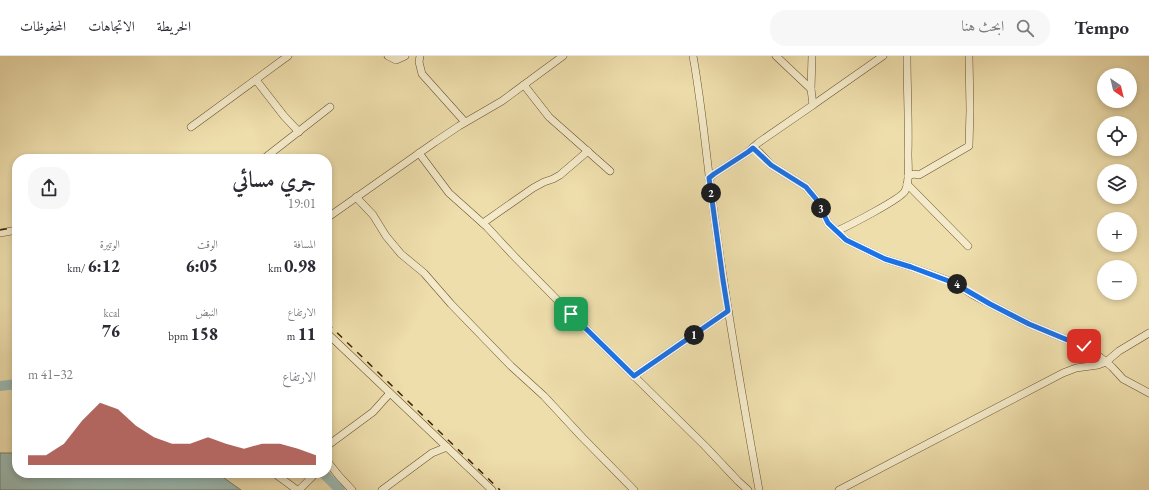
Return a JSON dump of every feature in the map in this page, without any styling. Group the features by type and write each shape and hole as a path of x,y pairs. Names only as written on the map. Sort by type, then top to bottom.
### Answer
{"street":[{"path":"191,127 288,56"},
{"path":"388,56 396,60 405,56"},
{"path":"420,56 419,62 422,74 465,122"},
{"path":"332,214 465,122 502,101 562,56"},
{"path":"693,56 704,125 709,178 723,280 759,490"},
{"path":"776,56 811,89"},
{"path":"812,56 811,89 813,105"},
{"path":"709,178 883,56"},
{"path":"837,231 897,198 905,190 908,176 909,115 907,56"},
{"path":"908,176 914,174 919,176 969,146 969,56"},
{"path":"256,80 284,116 299,132"},
{"path":"524,85 548,117 610,171"},
{"path":"270,154 330,107"},
{"path":"753,148 771,165 806,187 816,199 828,223 846,240 885,259 954,283 1029,324 1084,346 1106,362 1123,379 1149,393"},
{"path":"482,223 533,188 554,179 588,151"},
{"path":"419,153 449,193 482,223 748,490"},
{"path":"907,184 968,246"},
{"path":"356,197 373,216 386,236 401,254 424,273 511,366 544,396 634,490"},
{"path":"0,233 12,231"},
{"path":"634,376 728,311"},
{"path":"839,490 1063,373 1076,368 1098,365 1106,362 1119,351 1148,333 1149,324"},
{"path":"332,339 492,490"},
{"path":"332,442 373,412 390,393"},
{"path":"382,490 432,453 447,447"},
{"path":"332,468 352,490"},
{"path":"281,478 298,490 310,478"}],"water":[{"path":"0,453 12,453 12,478 224,478 241,490 0,490"}],"waterway":[{"path":"0,386 12,385"},
{"path":"328,478 340,490"}],"railway":[{"path":"0,230 12,228"},
{"path":"332,328 500,490"}],"route":[{"path":"571,314 634,376 728,311 709,178 753,148 759,152 771,165 806,187 816,199 828,223 846,240 885,259 954,283 1029,324 1084,346"}]}
